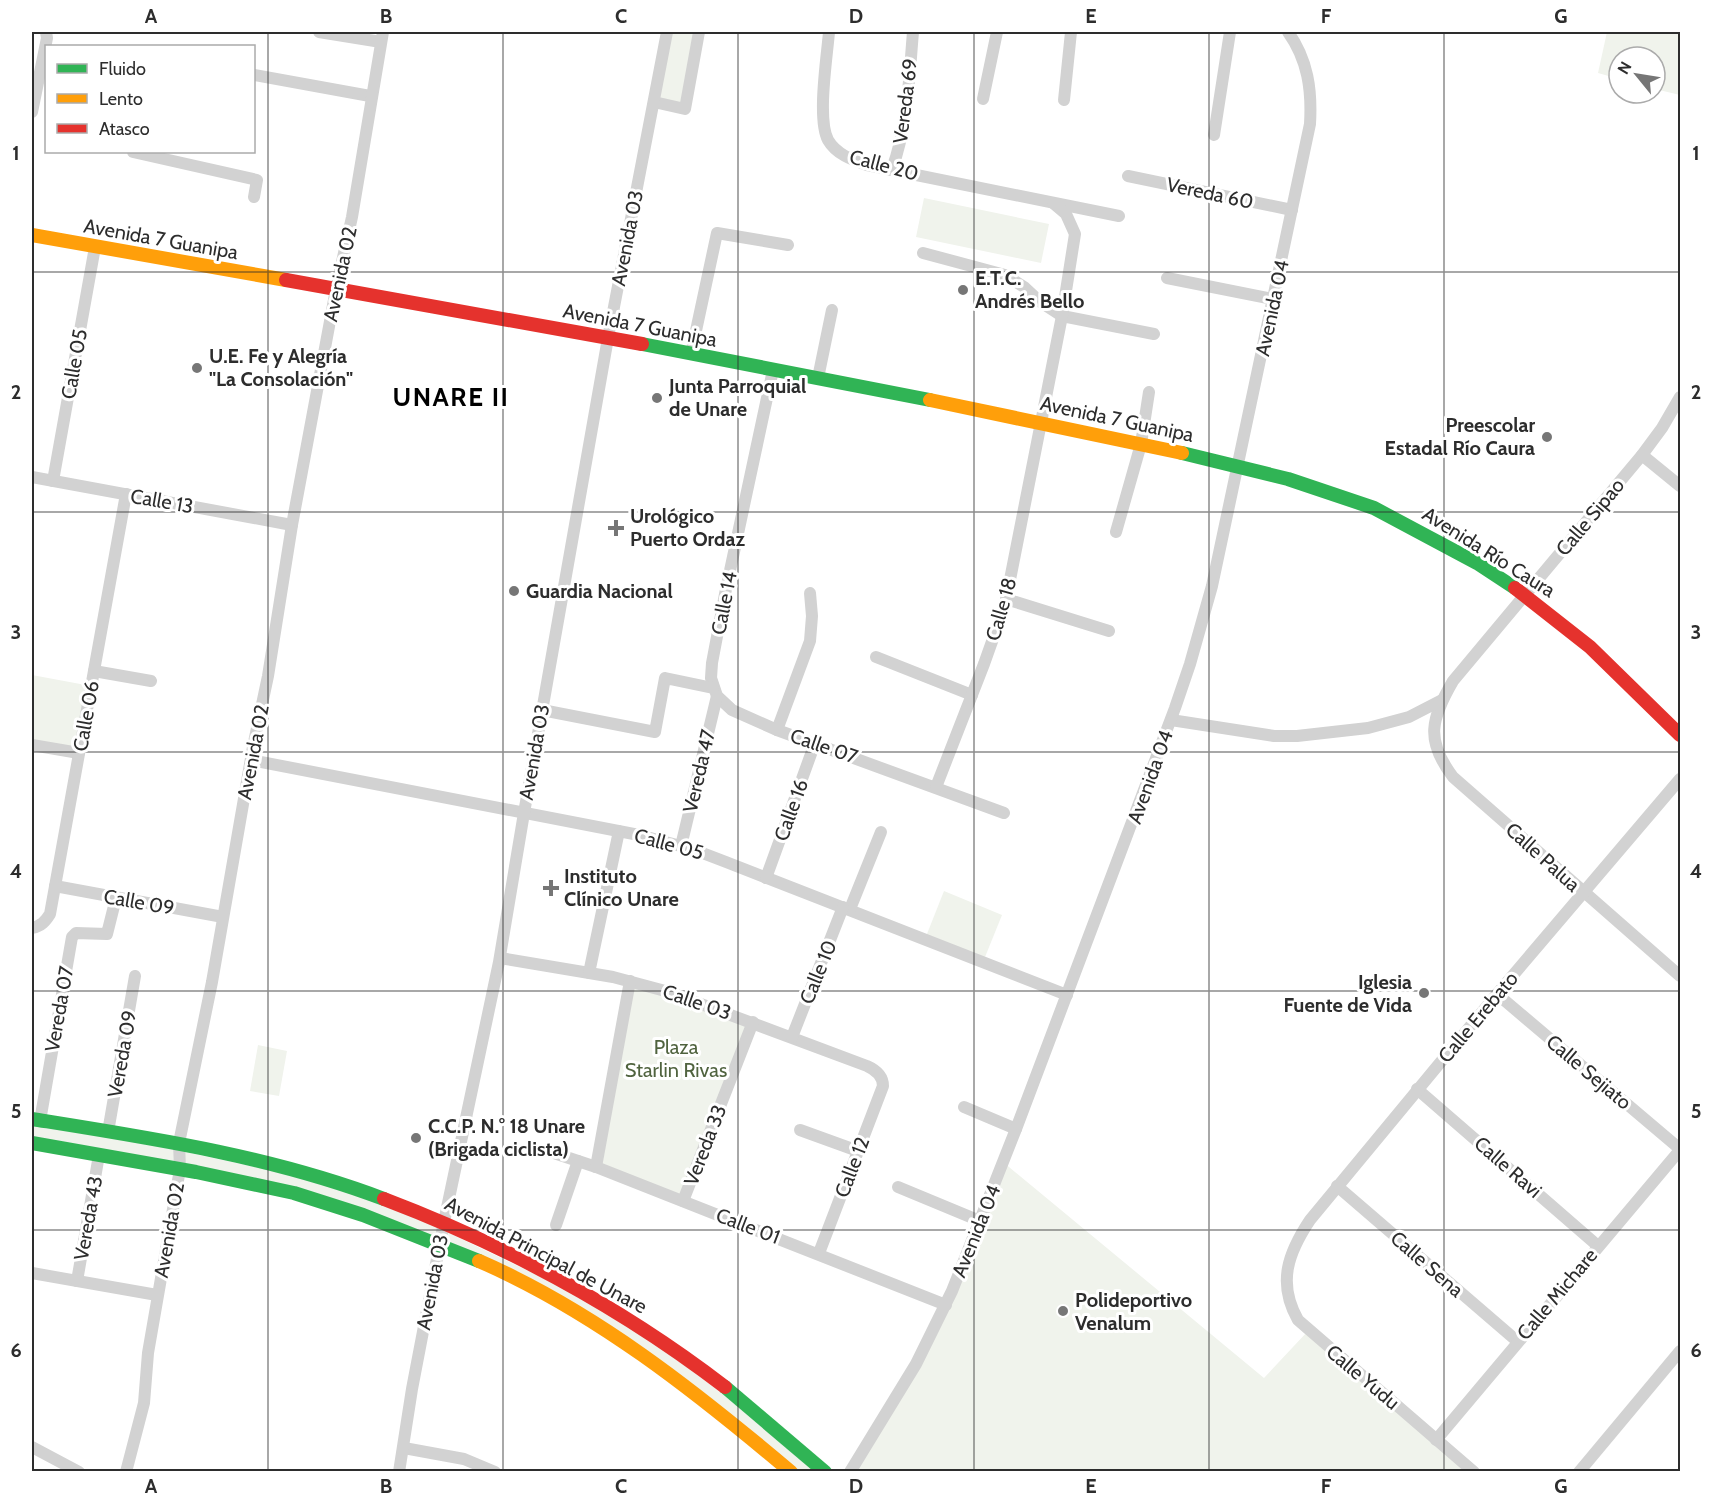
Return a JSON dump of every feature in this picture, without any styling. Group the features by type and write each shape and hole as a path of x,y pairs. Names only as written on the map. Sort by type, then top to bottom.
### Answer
{"street":[{"path":"319,32 382,37"},
{"name":"Avenida 03","path":"399,1472 412,1389 444,1222 500,958 608,338 667,32"},
{"path":"654,102 685,108 699,32"},
{"name":"Calle 20","path":"829,32 823,110 824,126 828,141 846,157 867,165 1119,216"},
{"name":"Vereda 69","path":"892,169 899,151 906,115 913,32"},
{"path":"983,99 997,32"},
{"path":"1064,100 1071,32"},
{"path":"1214,135 1230,32"},
{"name":"Avenida 04","path":"850,1472 916,1364 946,1305 1016,1129 1171,720 1205,614 1239,466 1310,124 1312,100 1304,60 1296,42 1288,32"},
{"name":"Avenida 02","path":"126,1472 144,1404 148,1353 157,1295 169,1243 180,1169 179,1143 268,676 292,525 336,289 352,217 370,96 382,37"},
{"path":"32,112 41,88 45,55"},
{"path":"255,75 370,96"},
{"path":"137,153 257,180 254,197"},
{"name":"Vereda 60","path":"1128,176 1292,210"},
{"path":"1041,422 1062,316 1075,234 1066,214 1053,203"},
{"path":"691,354 717,233 788,245"},
{"name":"Avenida 7 Guanipa","path":"32,235 818,378 1041,422 1239,466"},
{"name":"Calle 05","path":"52,481 95,247"},
{"path":"923,253 1005,275 1062,316 1154,334"},
{"path":"1167,278 1273,299"},
{"path":"818,378 832,310"},
{"name":"Calle 14","path":"715,692 712,663 773,370"},
{"path":"1116,532 1141,444 1149,392"},
{"name":"Calle Sipao","path":"1434,721 1442,700 1469,661 1642,455 1662,428 1680,397"},
{"name":"Calle 18","path":"936,787 999,623 1006,599 1041,422"},
{"path":"1642,455 1680,486"},
{"name":"Avenida Río Caura","path":"1239,466 1332,492 1374,508 1441,542 1525,594 1590,647 1680,735"},
{"name":"Calle 13","path":"32,477 292,525"},
{"name":"Calle 06","path":"32,928 45,922 50,914 126,495"},
{"path":"777,730 810,641 812,616 810,593"},
{"path":"1006,599 1109,631"},
{"path":"876,657 972,695"},
{"path":"94,671 151,681"},
{"path":"542,710 655,732 665,678 715,692"},
{"name":"Calle 07","path":"715,692 732,710 777,730 1004,813"},
{"name":"Vereda 47","path":"681,846 715,692"},
{"path":"1171,720 1274,736 1297,736 1368,728 1409,717 1442,700"},
{"name":"Calle Palua","path":"1434,721 1434,741 1440,759 1454,777 1680,976"},
{"name":"Calle 16","path":"766,878 815,743"},
{"path":"32,745 79,753"},
{"name":"Calle 05","path":"251,760 619,831 681,846 847,908 1067,995"},
{"name":"Calle Erebato","path":"1287,1264 1299,1236 1337,1186 1680,779"},
{"path":"589,973 619,831"},
{"name":"Calle 10","path":"792,1037 881,832"},
{"name":"Calle 09","path":"55,886 223,917"},
{"name":"Vereda 07","path":"36,1120 72,937 76,933 105,934 109,932 116,898"},
{"name":"Calle 03","path":"500,958 630,981 669,992 867,1066 878,1073 883,1080"},
{"name":"Vereda 09","path":"108,1132 135,976"},
{"path":"596,1167 630,981"},
{"name":"Calle Sejiato","path":"1497,994 1680,1150"},
{"name":"Vereda 33","path":"683,1201 753,1022"},
{"name":"Calle 12","path":"819,1253 883,1086 883,1080"},
{"name":"Calle Ravi","path":"1418,1089 1598,1246"},
{"path":"964,1107 1016,1129"},
{"name":"Avenida Principal de Unare","path":"36,1120 179,1143 278,1165 378,1196 444,1222 555,1278 640,1326 723,1386 825,1472"},
{"path":"800,1130 858,1151"},
{"name":"Avenida Principal de Unare","path":"32,1143 180,1169 296,1194 354,1212 469,1256 513,1277 600,1326 678,1379 791,1472"},
{"name":"Calle Michare","path":"1436,1440 1680,1150"},
{"name":"Calle 01","path":"548,1152 596,1167 946,1305"},
{"name":"Vereda 43","path":"76,1281 99,1155"},
{"path":"556,1225 578,1161"},
{"path":"898,1186 980,1221"},
{"name":"Calle Sena","path":"1337,1186 1517,1341"},
{"name":"Calle Yudu","path":"1287,1264 1287,1292 1290,1308 1298,1320 1473,1472"},
{"path":"32,1273 157,1295"},
{"path":"1584,1470 1680,1351"},
{"path":"32,1447 79,1472"},
{"path":"404,1448 464,1459 495,1472"}],"green space":[{"path":"667,32 699,32 685,109 654,102"},
{"path":"1607,32 1680,32 1680,95 1667,92 1667,45 1607,45 1607,76 1598,73"},
{"path":"924,198 1049,224 1041,263 916,237"},
{"path":"32,675 91,686 79,753 32,745"},
{"path":"944,891 1002,915 983,962 925,939"},
{"name":"Plaza Starlin Rivas","path":"630,981 753,1022 683,1201 596,1167"},
{"path":"258,1045 287,1051 279,1096 250,1091"},
{"path":"32,1119 357,1189 612,1311 825,1471 791,1471 561,1303 343,1208 32,1143"},
{"name":"Polideportivo Venalum","path":"1003,1162 1264,1378 1308,1331 1473,1472 850,1472 916,1364"}],"traffic: fast":[{"path":"642,344 930,400"},
{"path":"1182,453 1288,479 1374,508 1477,563 1515,588"},
{"path":"32,1119 210,1150 298,1171 384,1199"},
{"path":"32,1143 196,1172 294,1193 363,1215 479,1261"},
{"path":"725,1387 825,1472"}],"traffic: slow":[{"path":"32,235 286,280"},
{"path":"930,400 1182,453"},
{"path":"479,1261 521,1281 603,1328 718,1412 791,1472"}],"traffic: jam":[{"path":"286,280 642,344"},
{"path":"1515,588 1590,647 1680,735"},
{"path":"384,1199 474,1237 561,1281 645,1331 725,1387"}],"place":[{"name":"E.T.C. Andrés Bello","path":"963,290"},
{"name":"U.E. Fe y Alegría \"La Consolación\"","path":"197,368"},
{"name":"Junta Parroquial de Unare","path":"657,398"},
{"name":"Preescolar Estadal Río Caura","path":"1547,437"},
{"name":"Urológico Puerto Ordaz","path":"616,528"},
{"name":"Guardia Nacional","path":"514,591"},
{"name":"Instituto Clínico Unare","path":"551,888"},
{"name":"Iglesia Fuente de Vida","path":"1424,993"},
{"name":"C.C.P. N.° 18 Unare (Brigada ciclista)","path":"416,1138"},
{"name":"Polideportivo Venalum","path":"1063,1311"}],"district":[{"name":"UNARE II","path":"451,397"}]}
